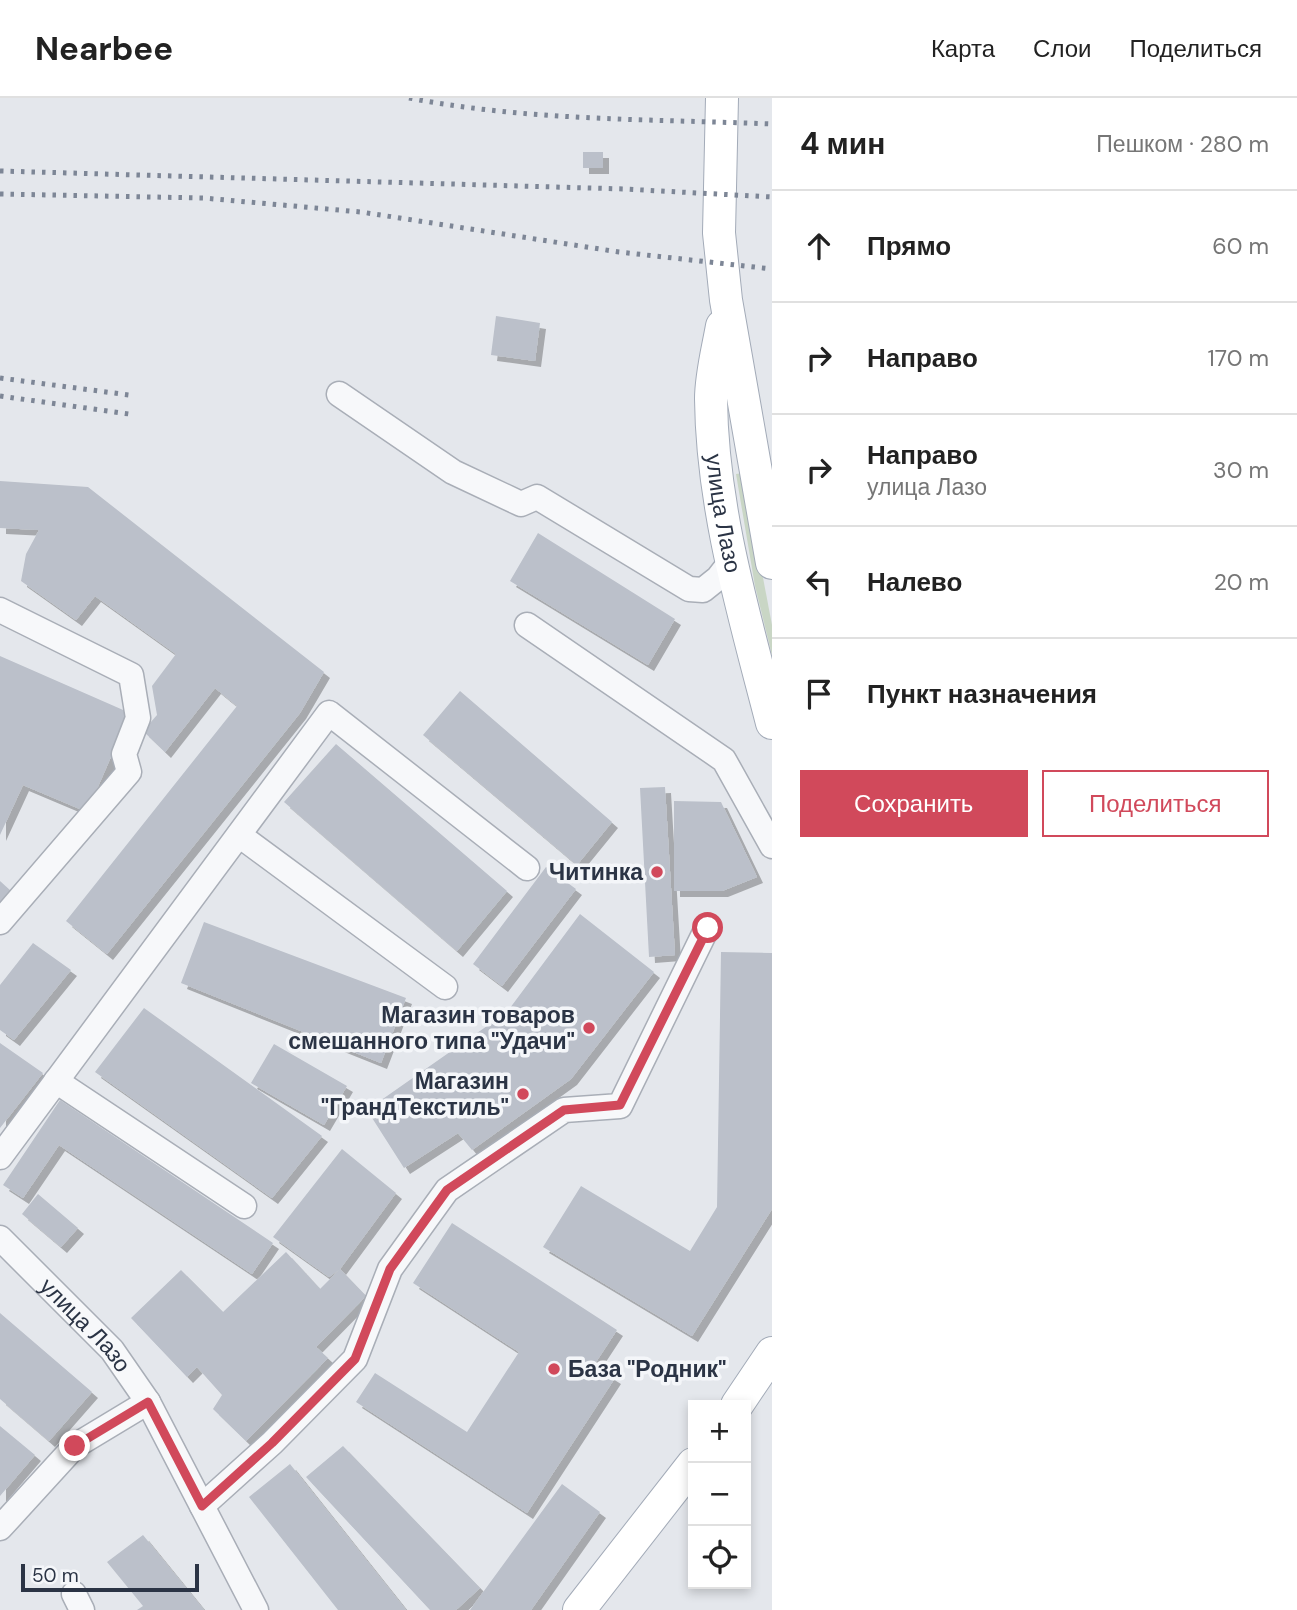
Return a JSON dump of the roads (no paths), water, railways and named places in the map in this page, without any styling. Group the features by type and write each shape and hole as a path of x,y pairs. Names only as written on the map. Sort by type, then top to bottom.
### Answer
{"main road":[{"name":"улица Лазо","path":"722,98 719,233 726,300 772,563"},
{"name":"улица Лазо","path":"726,300 711,398 720,496 732,560 772,723"},
{"path":"740,1400 772,1353"},
{"path":"579,1610 688,1470"}],"street":[{"path":"339,394 453,472 521,505 537,497 689,589 703,590 718,578 732,560"},
{"path":"0,610 131,675 138,718 124,754 129,772 0,922"},
{"path":"527,625 724,760 772,846"},
{"path":"0,1157 329,713 527,868"},
{"path":"239,835 445,988"},
{"path":"202,1506 272,1443 355,1359 390,1269 447,1190 564,1110 620,1105 708,928"},
{"path":"56,1081 244,1206"},
{"name":"улица Лазо","path":"0,1238 112,1350 148,1402 253,1609"},
{"path":"0,1528 75,1446 148,1402"}],"railway":[{"path":"409,98 454,106 544,115 772,124"},
{"path":"0,171 624,189 772,197"},
{"path":"0,194 203,198 361,212 619,252 772,269"},
{"path":"0,378 129,395"},
{"path":"0,396 129,414"}],"place":[{"name":"Читинка","path":"657,872"},
{"name":"Магазин товаров смешанного типа \"Удачи\"","path":"589,1028"},
{"name":"Магазин \"ГрандТекстиль\"","path":"523,1094"},
{"name":"База \"Родник\"","path":"554,1369"}]}
